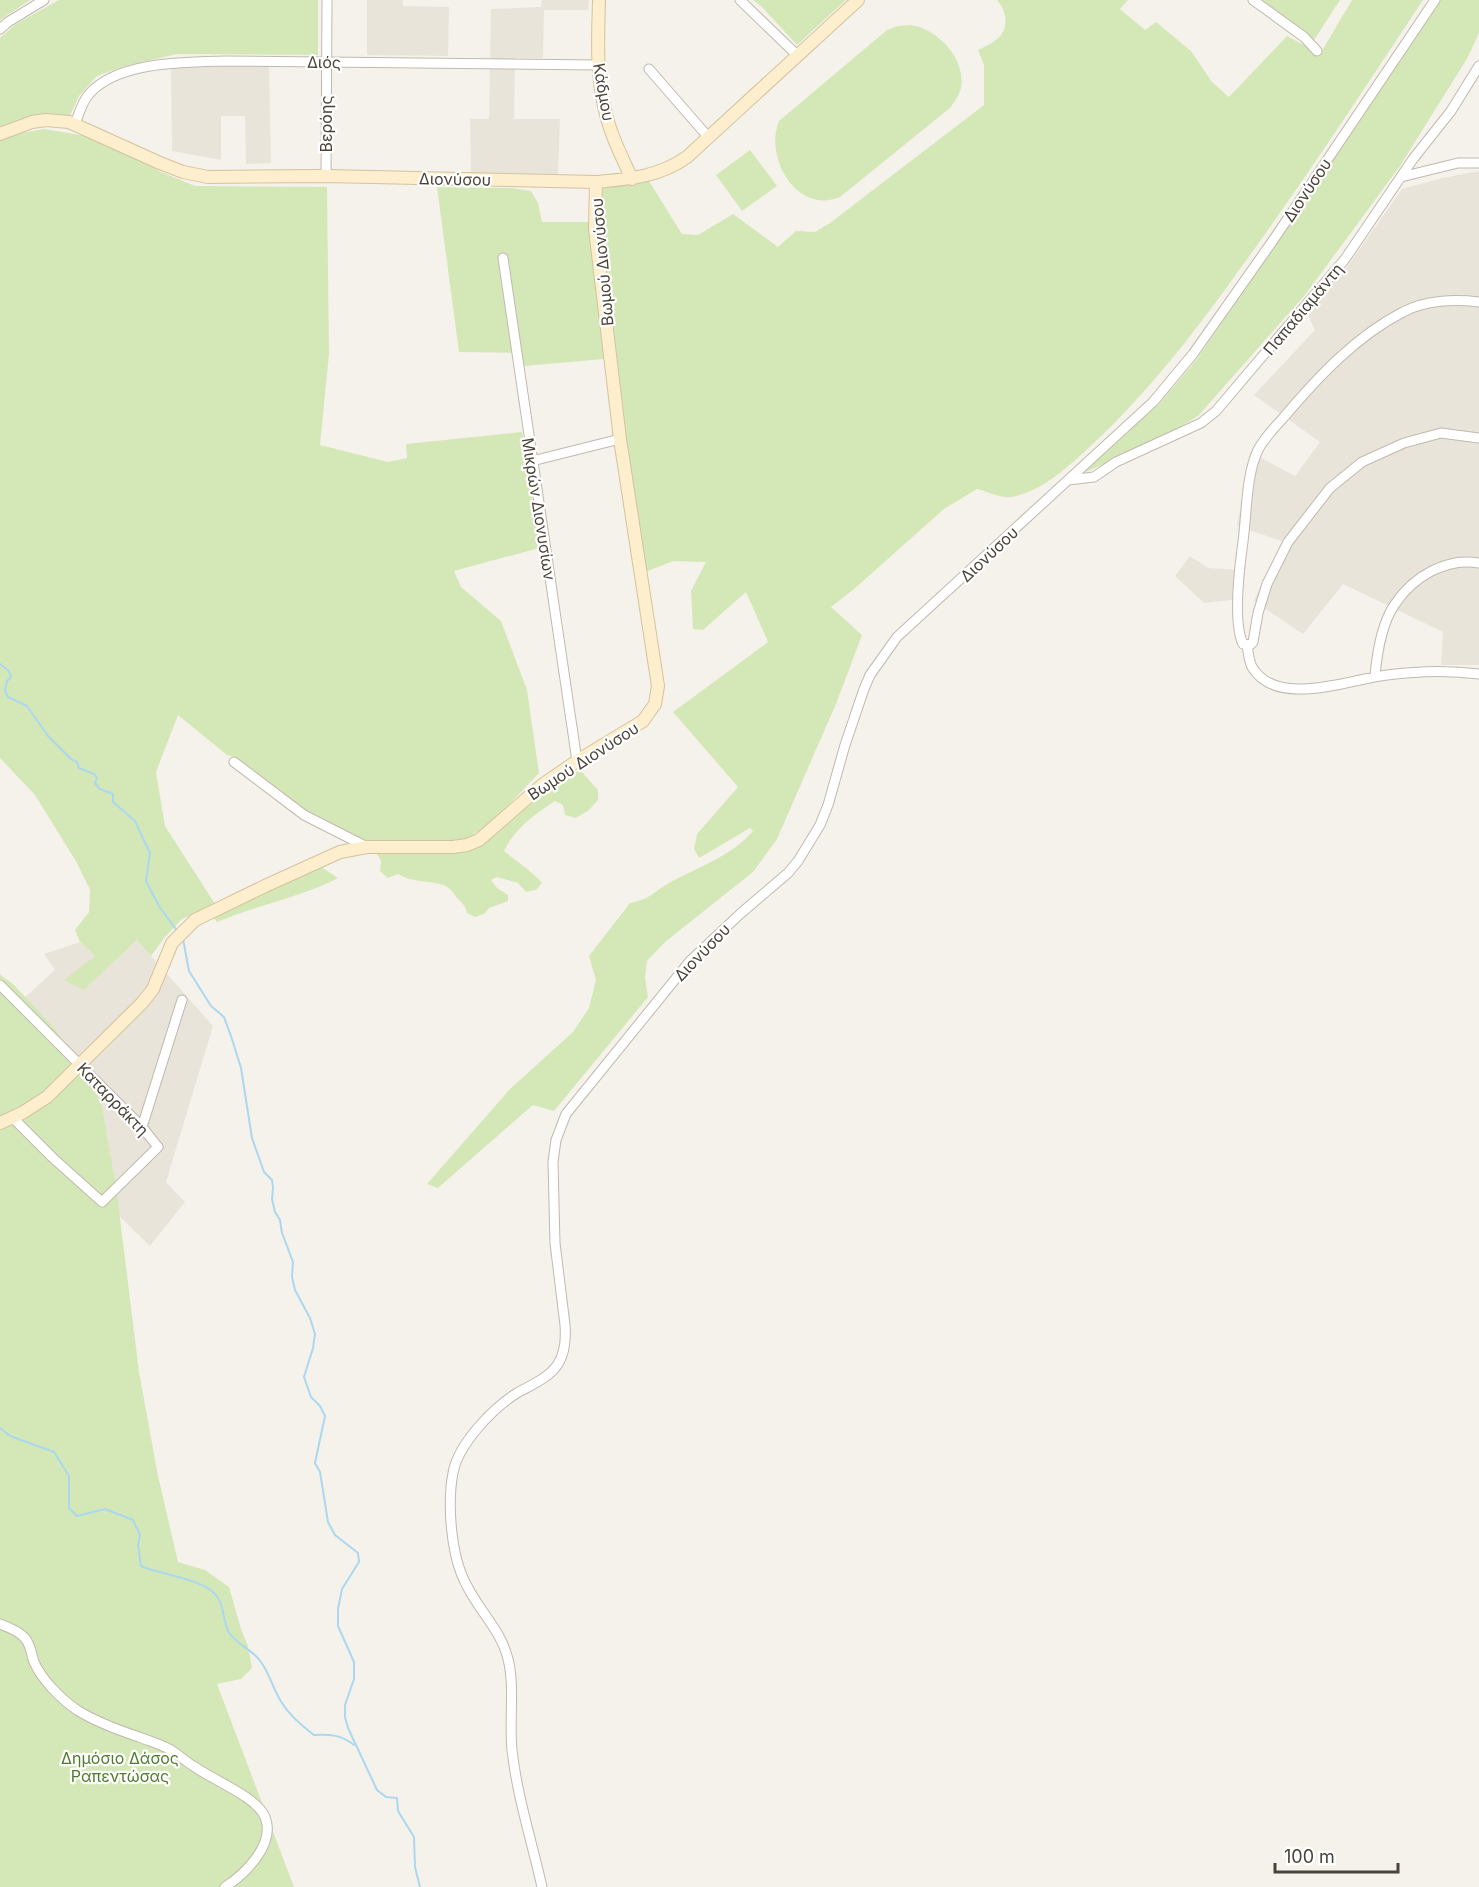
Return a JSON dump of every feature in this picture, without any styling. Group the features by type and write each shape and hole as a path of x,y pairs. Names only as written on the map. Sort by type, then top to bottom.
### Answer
{"street":[{"path":"0,29 44,0"},
{"name":"Βερόης","path":"326,176 327,0"},
{"name":"Κάδμου","path":"599,0 598,65 605,113 632,179"},
{"path":"740,0 798,56"},
{"name":"Διονύσου","path":"0,134 21,125 46,120 75,124 160,163 195,175 223,178 326,176 596,182 632,179 651,176 687,157 858,0"},
{"path":"1253,0 1304,37 1317,51"},
{"name":"Διονύσου","path":"542,1887 512,1753 509,1661 501,1637 465,1584 457,1557 450,1496 453,1470 473,1435 488,1417 514,1395 551,1373 562,1355 566,1338 555,1243 553,1162 556,1140 566,1114 690,961 788,873 798,861 820,825 828,805 845,745 870,675 897,637 1153,402 1193,354 1280,231 1435,0"},
{"name":"Διός","path":"75,124 89,94 104,83 123,73 180,62 598,65"},
{"name":"Παπαδιαμάντη","path":"1067,480 1094,477 1116,462 1201,423 1216,411 1345,259 1413,159 1451,111 1479,66"},
{"path":"649,69 709,138"},
{"path":"1401,177 1458,163 1479,163"},
{"name":"Βωμού Διονύσου","path":"80,1065 150,994 172,943 188,925 331,855 367,847 468,845 488,834 531,793 577,761 643,721 655,704 658,691 620,439 595,229 596,182"},
{"name":"Μικρών Διονυσίων","path":"503,258 531,461 577,761"},
{"path":"1479,302 1437,302 1404,311 1368,334 1350,349 1297,401 1258,450 1252,470 1238,574 1241,642 1247,645 1253,669 1268,681 1289,689 1312,689 1376,676 1454,671 1479,674"},
{"path":"1247,645 1250,645 1254,638 1258,613 1268,584 1288,542 1330,488 1362,462 1404,444 1441,433 1479,438"},
{"path":"531,461 620,439"},
{"path":"1376,676 1382,634 1394,604 1421,576 1445,565 1466,561 1479,563"},
{"path":"234,762 304,815 367,847"},
{"name":"Καταρράκτη","path":"0,986 142,1127 158,1147 102,1202 52,1158 13,1118"},
{"path":"142,1127 182,1000"},
{"path":"0,1123 13,1118 47,1097 80,1065"},
{"path":"0,1624 23,1636 28,1642 34,1663 69,1704 102,1723 170,1749 196,1768 247,1798 260,1809 268,1828 266,1839 254,1860 239,1877 225,1887"}],"shaded area":[{"path":"367,0 403,0 403,6 449,7 448,56 367,55"},
{"path":"542,0 589,0 588,10 544,10 543,58 515,58 514,119 560,119 558,174 471,173 470,119 489,119 491,9 541,7"},
{"path":"269,65 271,163 246,164 245,116 221,116 221,160 172,151 171,68"},
{"path":"1479,171 1479,665 1441,665 1443,632 1343,584 1303,634 1254,601 1282,541 1237,526 1250,452 1295,476 1320,442 1254,395 1315,330 1306,311 1347,267 1402,189"},
{"path":"1190,556 1208,568 1242,570 1240,599 1204,603 1175,576"},
{"path":"137,940 213,1026 166,1182 185,1202 150,1246 107,1204 0,1064 0,974 25,997 55,970 44,954 80,942 95,955 84,990"}],"green space":[{"path":"0,0 30,0 0,20"},
{"path":"59,0 318,0 318,55 177,54 125,66 97,76 79,96 69,118 41,116 0,129 0,38 16,24"},
{"path":"753,0 846,0 797,45"},
{"path":"997,0 1128,0 1120,9 1145,30 1156,22 1191,51 1212,82 1229,97 1287,36 1320,54 1352,0 1423,0 1316,161 1232,280 1178,351 1119,419 1068,466 1036,488 1012,497 999,496 977,489 944,509 831,607 862,635 836,704 777,839 753,872 665,942 647,961 645,978 648,997 554,1111 533,1105 438,1188 427,1184 510,1089 573,1032 589,1008 596,980 589,956 630,903 648,897 665,885 725,854 753,831 750,828 699,858 694,849 697,834 738,787 673,712 768,642 746,592 703,630 693,629 691,591 706,562 673,561 643,573 600,227 603,185 649,181 682,234 698,235 733,214 778,247 796,231 815,232 830,223 984,105 984,65 978,50 996,40 1005,26 1005,15"},
{"path":"1261,0 1340,0 1314,40"},
{"path":"1440,0 1479,0 1479,33 1468,57 1400,166 1305,295 1198,416 1165,436 1084,473 1158,405 1197,359"},
{"path":"911,25 930,32 940,39 954,56 961,76 960,90 954,103 840,197 824,200 810,198 797,190 787,179 780,166 776,151 779,121 887,30"},
{"path":"44,129 86,136 122,150 159,171 195,186 327,187 329,354 320,445 388,462 407,458 406,444 522,432 539,548 454,571 461,587 501,621 527,690 539,773 502,812 470,837 459,841 363,840 298,806 235,757 227,755 178,715 156,772 165,826 215,904 182,919 151,956 137,940 84,990 64,980 95,956 80,942 75,930 89,912 90,890 77,863 35,795 0,758 0,139"},
{"path":"750,150 777,186 742,211 716,175"},
{"path":"437,187 511,188 531,191 538,203 542,222 589,222 604,359 524,366 521,353 459,352"},
{"path":"580,770 598,790 598,800 589,810 576,818 565,815 563,805 555,801 519,829 504,851 542,883 536,890 526,892 518,883 497,877 491,880 497,888 508,895 508,901 489,908 484,914 475,917 467,913 446,886 398,874 388,878 380,871 381,861 377,854 449,853 472,848 553,784"},
{"path":"321,867 338,878 309,891 217,922 212,915"},
{"name":"Δημόσιο Δάσος Ραπεντώσας","path":"0,975 13,984 56,1030 101,1102 116,1186 139,1372 158,1476 178,1562 205,1570 229,1587 248,1646 252,1668 241,1679 217,1684 294,1887 0,1887"}],"waterway":[{"path":"0,664 9,671 11,677 7,681 5,691 8,697 27,706 48,736 77,762 79,768 94,774 97,778 95,783 100,789 113,794 113,802 135,821 150,853 146,881 159,906 178,932"},
{"path":"183,939 189,971 211,1006 224,1017 232,1039 241,1068 252,1138 264,1172 272,1180 272,1199 293,1262 292,1277 295,1290 310,1318 315,1334 304,1377 311,1397 320,1406 325,1416 315,1463 320,1472 328,1522 335,1535 358,1553 359,1562 342,1589 338,1609 338,1626 354,1662 354,1679 345,1705 345,1717 377,1790 386,1797 397,1798 398,1811 414,1837 415,1867 420,1887"},
{"path":"0,1428 10,1436 54,1452 69,1476 69,1508 77,1516 105,1509 133,1520 140,1535 138,1545 141,1566 190,1580 214,1593 220,1602 230,1634 261,1662 279,1698 292,1716 314,1735 336,1736 354,1745"}]}
